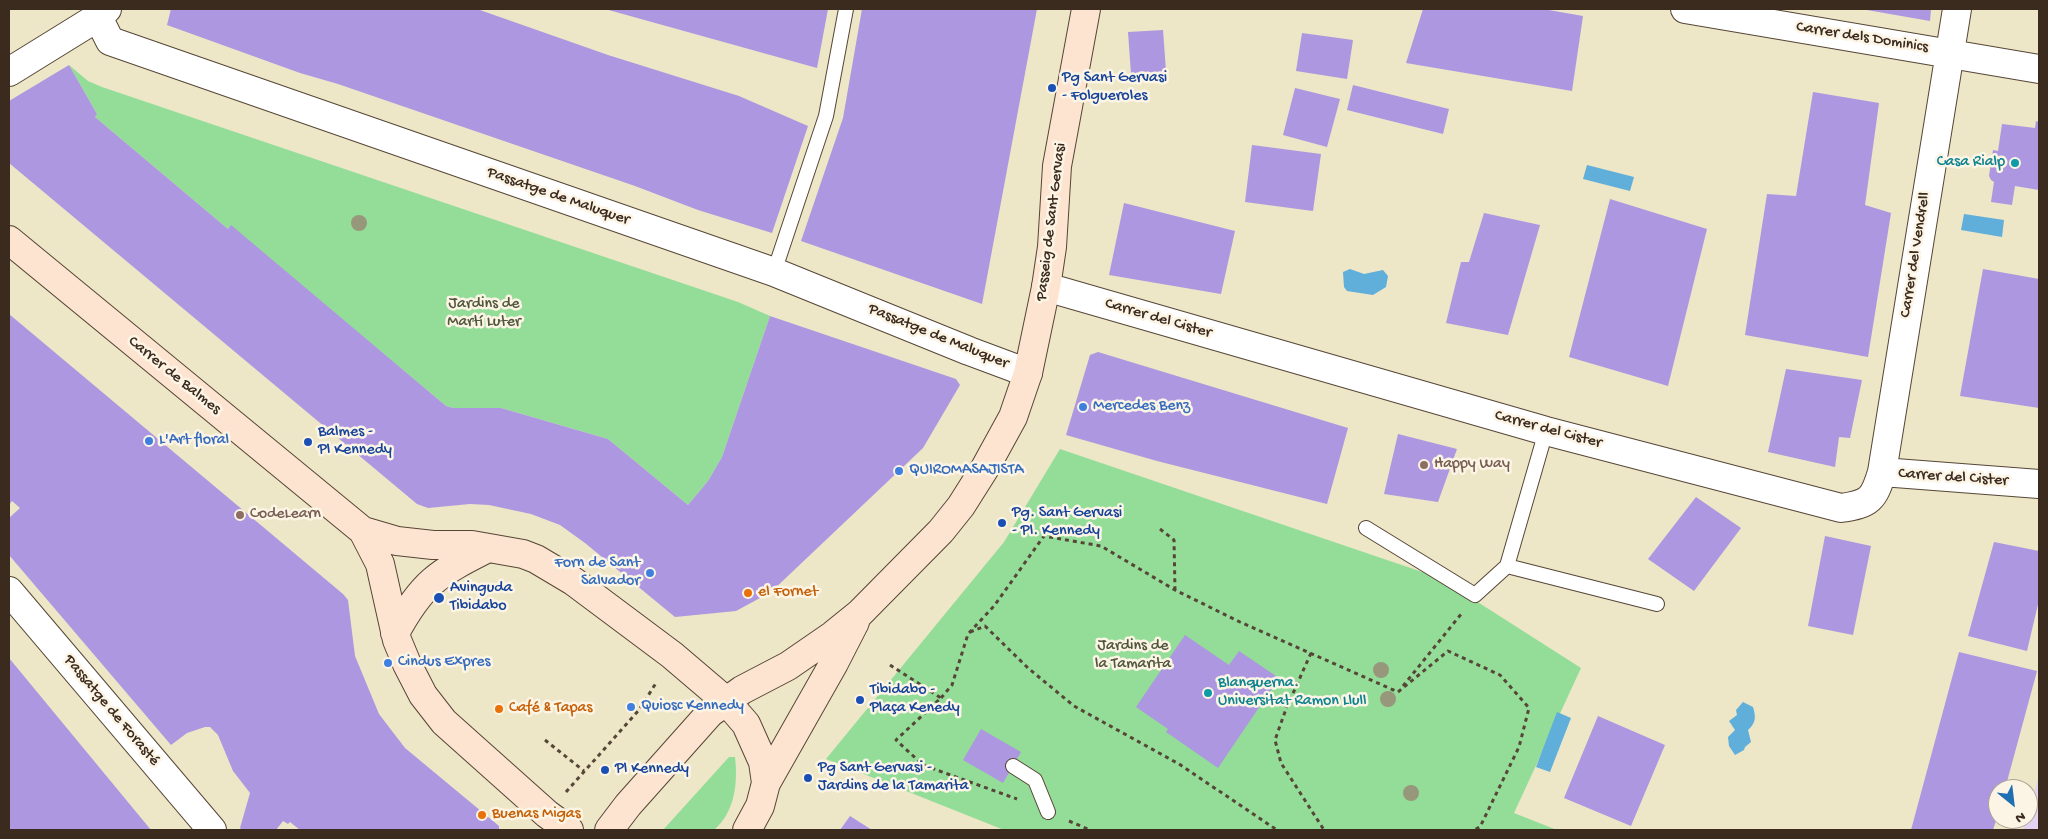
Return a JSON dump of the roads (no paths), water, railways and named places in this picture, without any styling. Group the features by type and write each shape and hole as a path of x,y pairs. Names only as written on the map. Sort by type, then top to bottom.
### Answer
{"main road":[{"name":"Passeig de Sant Gervasi","path":"609,830 698,726 726,701 742,690 788,666 833,635 859,614 941,531 961,506 1008,429 1028,373 1046,287 1052,247 1057,166 1086,9"},
{"name":"Carrer de Balmes","path":"9,240 363,531"},
{"path":"363,531 397,541 432,545 472,545 523,554 536,559 573,582 672,656 726,701 746,724 763,762 766,783"},
{"path":"363,531 380,564 387,589 395,633 411,672 424,695 444,722 547,814 569,830"},
{"path":"395,633 424,587 438,575 488,548"},
{"path":"747,830 760,806 766,783 834,663 859,614"}],"street":[{"name":"Carrer dels Dominics","path":"1685,9 2039,69"},
{"name":"Carrer del Vendrell","path":"1882,472 1957,9"},
{"name":"Passatge de Maluquer","path":"102,13 110,41 774,272 1028,373"},
{"path":"9,72 102,13"},
{"name":"Carrer del Cister","path":"1046,287 1546,431 1841,508 1858,505 1875,494 1882,472 2039,484"},
{"name":"Passatge de Forasté","path":"9,591 212,830"}],"lane":[{"path":"774,272 826,116 846,9"},
{"path":"1366,528 1475,595 1507,566 1546,431"},
{"path":"1507,566 1657,604"},
{"path":"1013,766 1035,780 1048,812"}],"water":[{"path":"1587,165 1634,177 1630,191 1583,179"},
{"path":"1964,214 2004,220 2002,237 1961,230"},
{"path":"1350,269 1364,274 1383,270 1388,276 1386,287 1373,295 1347,291 1344,287 1343,272"},
{"path":"1743,702 1753,707 1755,720 1748,730 1751,742 1744,750 1735,755 1729,746 1728,737 1735,730 1729,721 1737,715 1736,710"},
{"path":"1557,712 1571,718 1550,772 1536,767"}],"place":[{"name":"Pg Sant Gervasi - Folgueroles","path":"1052,88"},
{"name":"Casa Rialp","path":"2015,163"},
{"name":"Mercedes Benz","path":"1083,407"},
{"name":"L'Art floral","path":"149,441"},
{"name":"Balmes - Pl Kennedy","path":"308,442"},
{"name":"Happy Way","path":"1424,465"},
{"name":"QUIROMASAJISTA","path":"899,471"},
{"name":"CodeLearn","path":"240,515"},
{"name":"Pg. Sant Gervasi - Pl. Kennedy","path":"1002,523"},
{"name":"Forn de Sant Salvador","path":"650,573"},
{"name":"el Fornet","path":"748,593"},
{"name":"Avinguda Tibidabo","path":"439,598"},
{"name":"Cindus Expres","path":"388,663"},
{"name":"Blanquerna. Universitat Ramon Llull","path":"1208,693"},
{"name":"Tibidabo - Plaça Kenedy","path":"860,700"},
{"name":"Quiosc Kennedy","path":"631,707"},
{"name":"Café & Tapas","path":"499,709"},
{"name":"Pl Kennedy","path":"605,770"},
{"name":"Pg Sant Gervasi - Jardins de la Tamarita","path":"808,778"},
{"name":"Buenas Migas","path":"482,815"}],"park label":[{"name":"Jardins de Martí Luter","path":"484,314"},
{"name":"Jardins de la Tamarita","path":"1133,656"}]}
